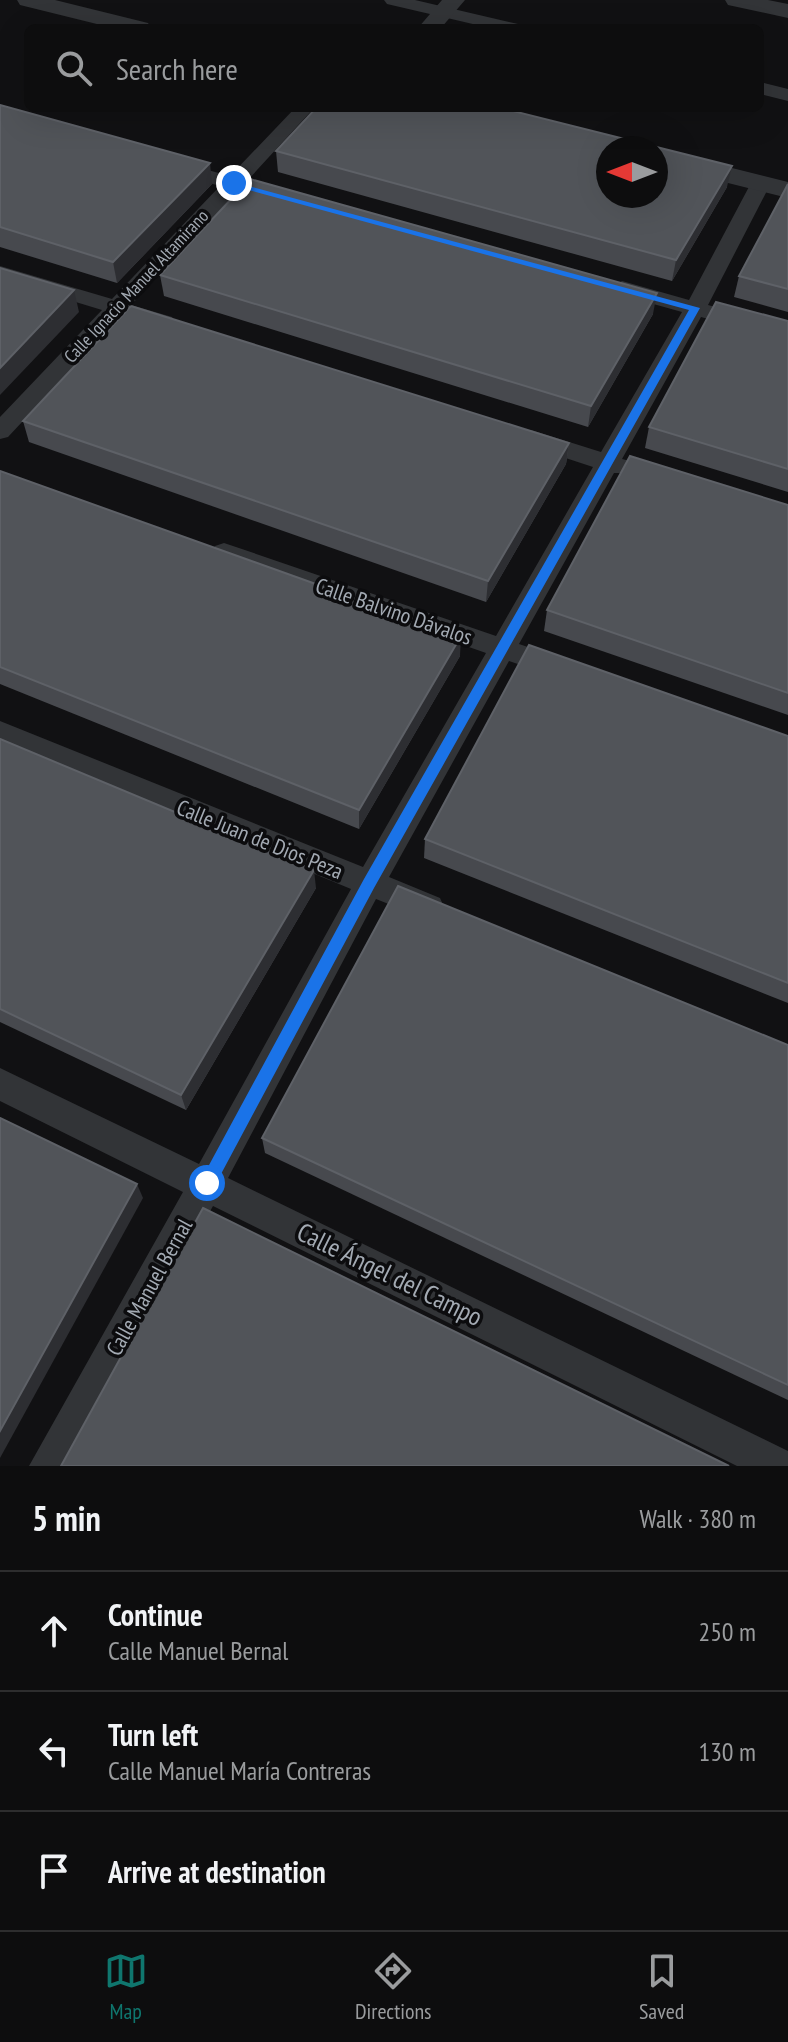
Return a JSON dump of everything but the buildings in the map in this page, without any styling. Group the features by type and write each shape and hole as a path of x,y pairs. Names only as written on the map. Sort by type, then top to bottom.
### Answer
{"street":[{"path":"28,0 124,24"},
{"path":"393,0 494,24"},
{"path":"736,0 788,11"},
{"path":"764,89 788,95"},
{"name":"Calle Ignacio Manuel Altamirano","path":"0,431 301,112"},
{"path":"668,160 774,186"},
{"path":"161,163 295,200"},
{"name":"Calle Manuel Bernal","path":"48,1466 606,462 695,308 774,186"},
{"path":"0,272 191,330"},
{"path":"603,283 788,334"},
{"path":"502,429 637,471"},
{"name":"Calle Balvino Dávalos","path":"207,546 577,674"},
{"name":"Calle Juan de Dios Peza","path":"0,732 455,918"},
{"name":"Calle Ángel del Campo","path":"0,1084 778,1466"}],"route":[{"path":"207,1183 369,884 695,308 234,183"}]}
